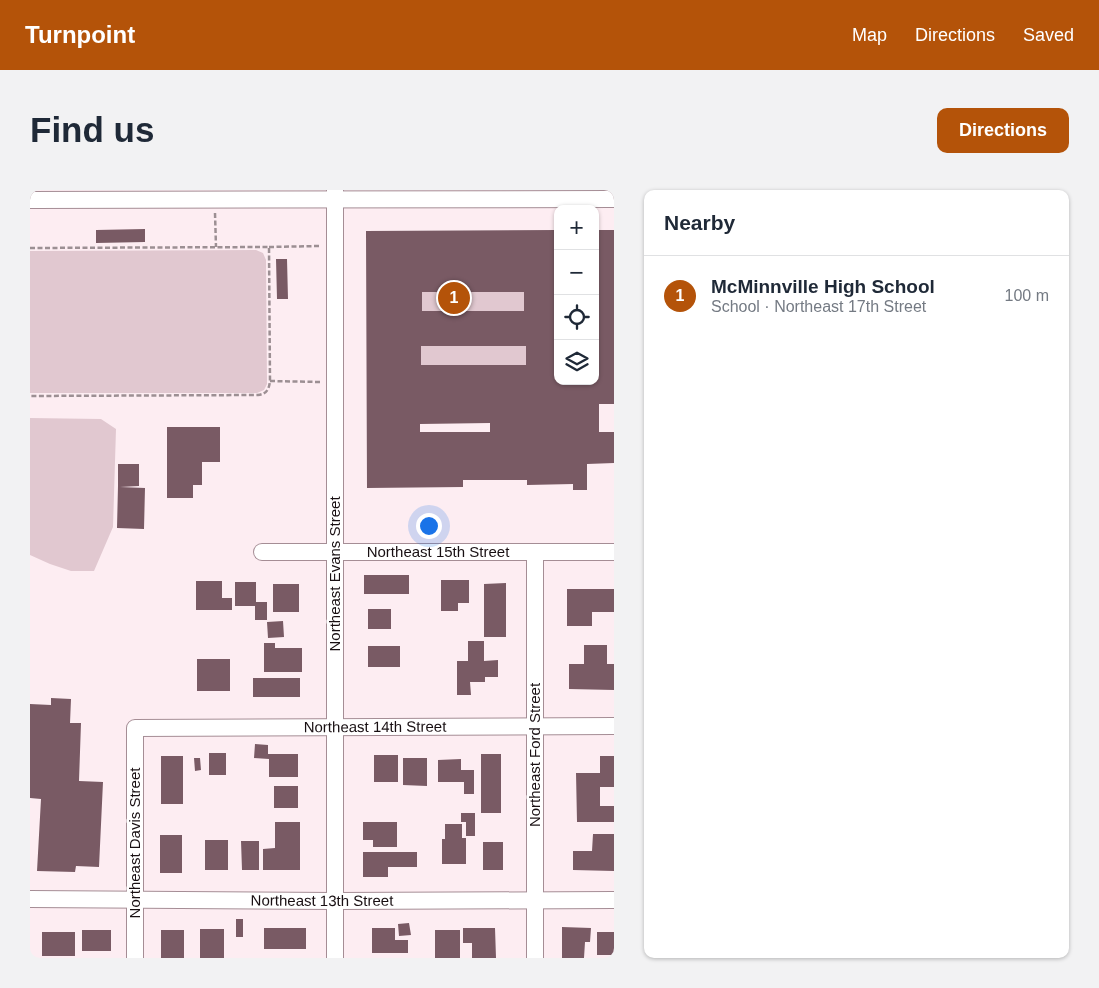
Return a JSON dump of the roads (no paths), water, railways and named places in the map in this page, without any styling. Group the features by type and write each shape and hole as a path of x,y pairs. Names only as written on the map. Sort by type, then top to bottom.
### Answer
{"street":[{"path":"30,200 335,195 561,194 614,199"},
{"name":"Northeast Evans Street","path":"335,195 335,958"},
{"name":"Northeast 15th Street","path":"262,552 614,552"},
{"name":"Northeast Ford Street","path":"535,552 535,958"},
{"name":"Northeast 14th Street","path":"136,728 614,726"},
{"name":"Northeast Davis Street","path":"136,728 136,958"},
{"name":"Northeast 13th Street","path":"30,899 614,900"}],"place":[{"name":"McMinnville High School","path":"454,298"}]}
